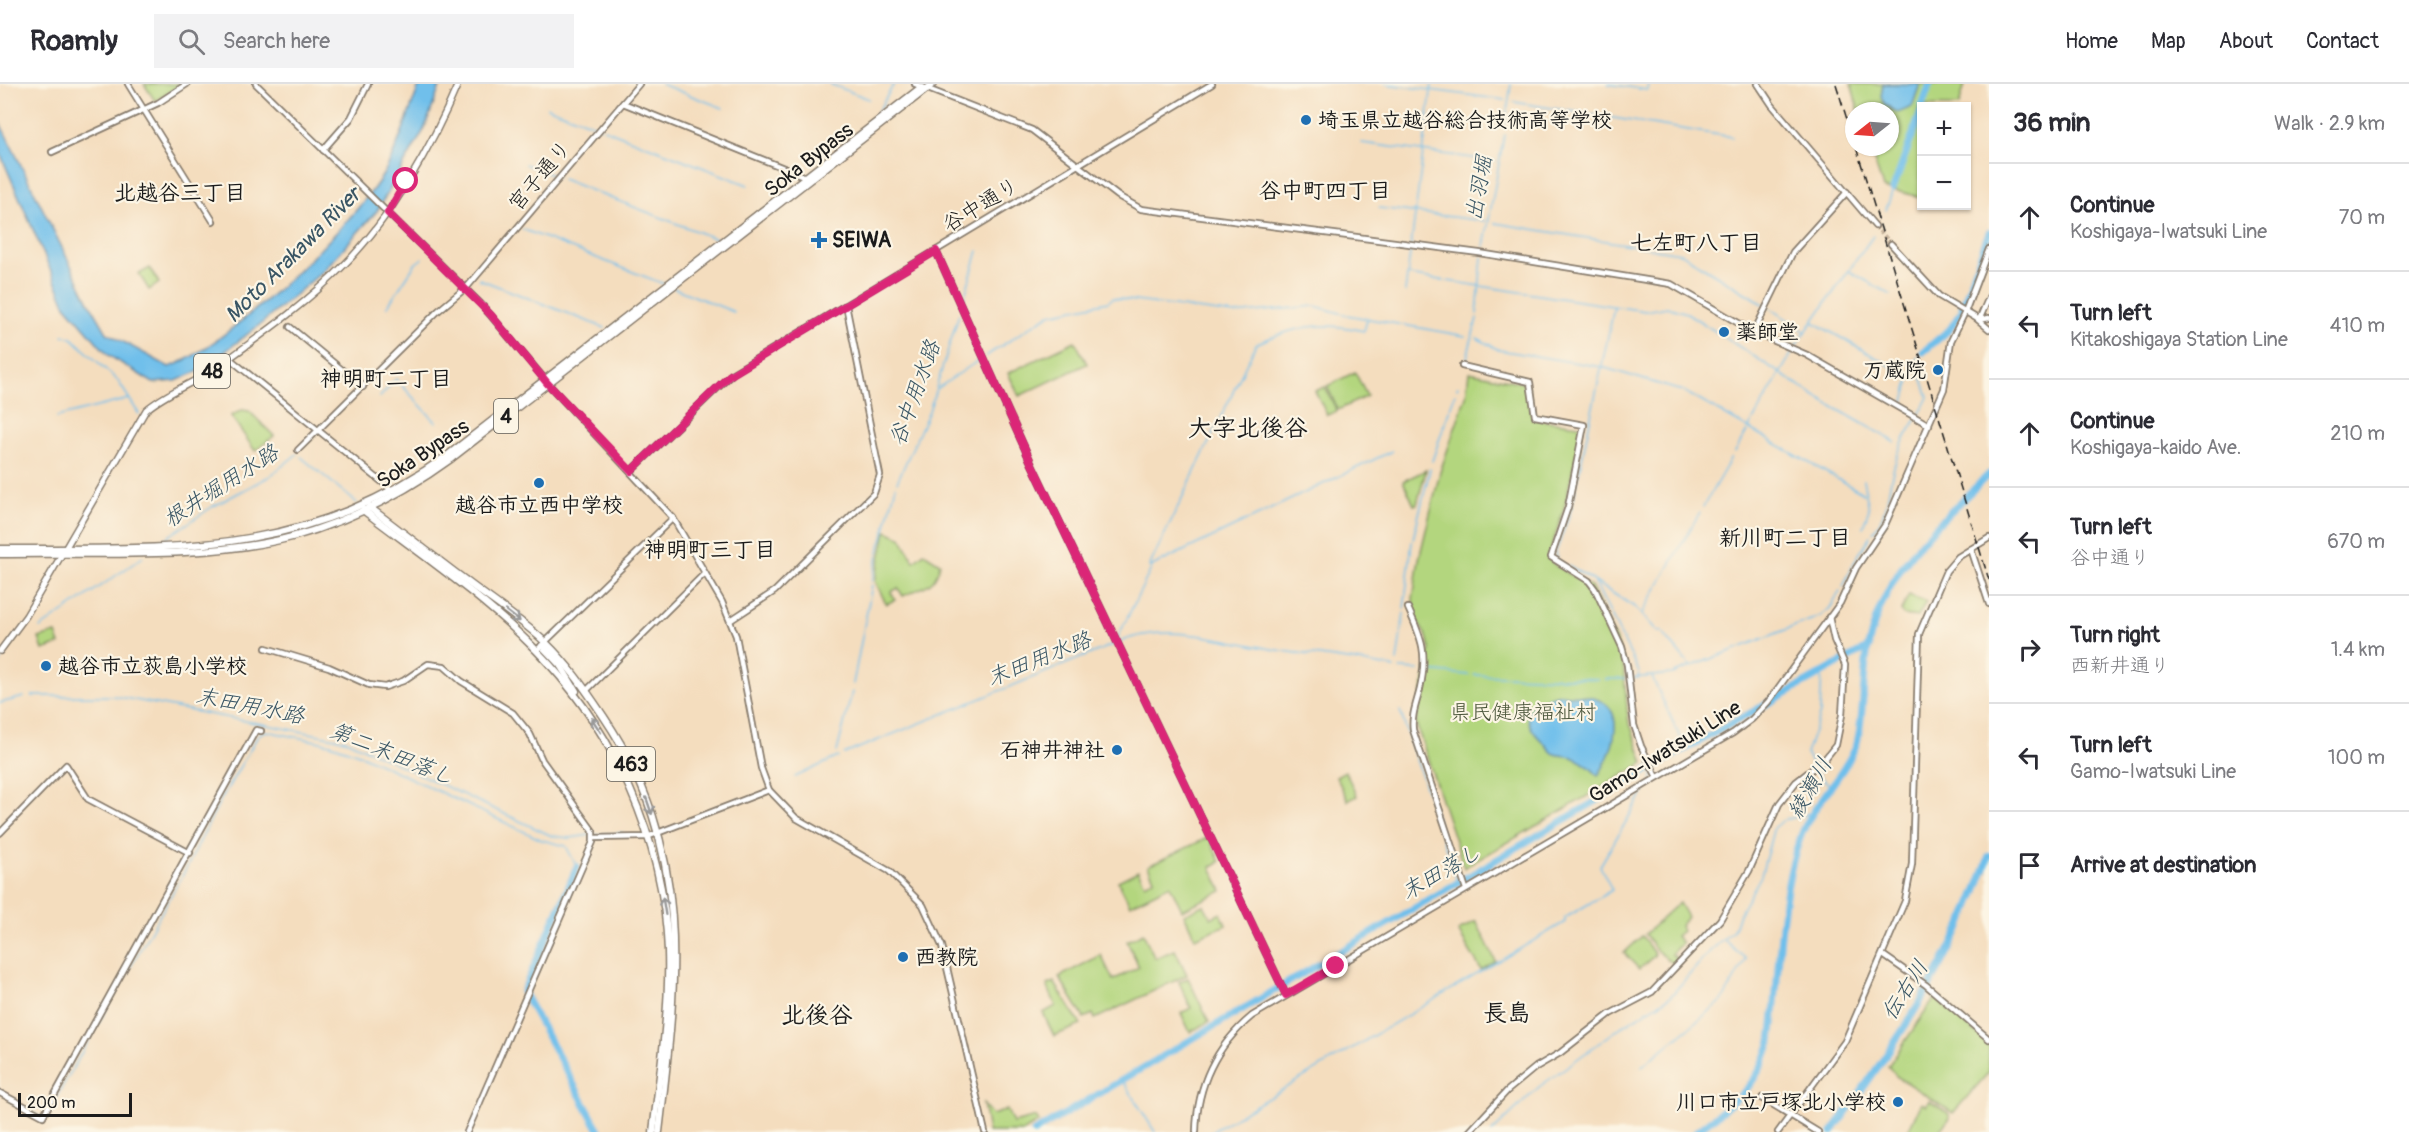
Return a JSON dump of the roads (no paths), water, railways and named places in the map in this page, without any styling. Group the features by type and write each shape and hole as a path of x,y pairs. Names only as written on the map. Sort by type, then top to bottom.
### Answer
{"highway":[{"name":"Soka Bypass","path":"0,554 230,543 291,531 365,507 439,467 806,177 925,87 933,84"},
{"name":"Soka Bypass","path":"365,507 448,455 546,382 925,87"},
{"name":"463","path":"365,507 541,646 586,691 631,764 658,833 671,893 674,968 672,1019 659,1132"},
{"name":"463","path":"365,507 541,646 560,665 623,773 647,837 663,902 668,952 666,1012 653,1132"},
{"name":"Soka Bypass","path":"0,549 64,551"}],"main road":[{"name":"48","path":"0,651 16,633 146,410 167,394 198,380 283,320 334,275 387,212 438,132 458,84"}],"street":[{"path":"128,84 213,221"},
{"path":"52,152 144,110 173,95 187,84"},
{"path":"256,84 491,315 546,382 631,471 672,518 731,620 761,768 769,790 796,818 889,871 923,905 942,946 985,1132"},
{"path":"323,150 351,118 368,84"},
{"name":"宮子通り","path":"297,450 438,311 465,288 639,84"},
{"path":"915,84 1032,130 1125,201 1141,208 1479,253 1667,283 1754,332 1792,347 1929,425"},
{"name":"谷中通り","path":"631,471 729,376 1212,84"},
{"path":"1758,84 1772,105 1875,226"},
{"path":"623,103 806,177"},
{"path":"1754,332 1793,252 1847,192"},
{"path":"1891,244 1931,289 1989,329"},
{"name":"Gamo-Iwatsuki Line","path":"1196,1132 1197,1109 1205,1078 1220,1049 1252,1016 1752,719 1840,603 1856,568 1889,518 1944,389 1951,341 1965,312 1989,249"},
{"path":"936,251 1035,471 1286,995"},
{"path":"1979,320 1989,297"},
{"path":"731,620 775,591 874,493 880,476 846,305"},
{"path":"1979,320 1989,318"},
{"path":"290,327 363,387"},
{"path":"229,358 393,491"},
{"path":"1462,366 1530,382 1535,416 1584,425 1568,507 1551,557 1589,581 1595,589 1624,653 1636,734 1657,777"},
{"path":"541,646 672,518"},
{"path":"1778,1132 1845,1041 1905,901 1912,864 1919,634 1946,571 1958,557 1989,538"},
{"path":"1971,549 1989,604"},
{"path":"586,691 705,573"},
{"path":"1408,608 1422,640 1425,655 1413,716 1413,730 1466,889"},
{"path":"1469,1132 1507,1091 1536,1067 1560,1053 1610,1014 1652,992 1720,920 1749,871 1779,804 1796,782 1824,760 1836,745 1842,715 1844,662 1829,617"},
{"path":"266,648 329,668 369,685 385,687 403,681 428,664 444,666 461,681 506,708 519,720 530,734 542,760 593,831 594,838 467,1132"},
{"path":"0,1093 43,1116 256,730 261,731"},
{"path":"0,833 66,765 88,799 189,853"},
{"path":"594,838 647,837 769,790"},
{"path":"1882,955 1927,986 1989,1039"},
{"path":"1762,1098 1818,1132"}],"water":[{"path":"420,84 441,84 424,130 377,211 322,272 262,323 201,370 176,381 153,383 108,355 66,306 0,153 0,123 89,302 107,333 169,367 193,356 253,311 286,282 346,222 384,173 399,141"},
{"path":"1883,84 1920,84 1912,107 1899,113 1899,102 1883,102 1881,96"},
{"path":"1561,694 1595,698 1608,706 1613,715 1615,725 1612,747 1598,776 1590,768 1570,756 1553,753 1530,725 1528,717 1533,705"}],"waterway":[{"path":"661,84 723,108"},
{"path":"830,84 869,99"},
{"path":"873,120 894,84"},
{"path":"1386,84 1505,100"},
{"path":"1405,292 1432,84"},
{"name":"出羽堀","path":"1505,127 1511,84"},
{"path":"1608,84 1647,90 1648,84"},
{"path":"1923,102 1930,84"},
{"path":"1514,102 1732,137"},
{"path":"547,107 600,127"},
{"path":"1893,189 1917,123"},
{"path":"604,129 748,185"},
{"name":"出羽堀","path":"1484,247 1504,135"},
{"path":"1362,143 1494,161"},
{"path":"525,164 557,177"},
{"path":"562,179 719,240"},
{"path":"1886,210 1893,189"},
{"path":"1379,208 1485,221"},
{"path":"1495,223 1680,253 1765,305"},
{"path":"522,229 664,284"},
{"path":"1962,307 1989,232"},
{"path":"1795,347 1873,236"},
{"name":"谷中用水路","path":"966,292 978,251"},
{"name":"出羽堀","path":"1477,314 1482,257"},
{"path":"387,307 416,263 423,258"},
{"path":"1849,271 1891,295"},
{"path":"1408,275 1645,311 1667,307 1687,313 1823,401 1895,442"},
{"path":"479,279 605,328"},
{"path":"674,288 734,312"},
{"name":"谷中用水路","path":"963,300 965,295"},
{"path":"986,356 1050,314 1108,302 1113,298 1234,314 1315,306 1347,315 1465,336"},
{"path":"1769,307 1806,332"},
{"path":"1557,558 1555,554 1571,510 1614,308"},
{"path":"1923,352 1950,329 1960,313"},
{"name":"谷中用水路","path":"897,482 929,411 959,314"},
{"name":"出羽堀","path":"1467,358 1477,318"},
{"path":"1149,567 1256,344 1296,329 1308,327 1334,326 1364,331 1367,320"},
{"path":"1813,322 1912,378"},
{"path":"63,335 72,338 118,381 139,414"},
{"path":"1477,338 1499,350 1602,367 1685,392 1864,494"},
{"path":"1735,452 1793,351"},
{"path":"1918,356 1916,361 1928,397 1919,415"},
{"path":"938,388 982,358"},
{"path":"1903,405 1913,368"},
{"path":"380,397 396,379 436,422"},
{"name":"出羽堀","path":"1432,461 1455,394"},
{"path":"57,417 129,399"},
{"path":"1873,532 1885,509 1898,454 1916,420"},
{"path":"1150,567 1392,451"},
{"name":"根井堀用水路","path":"160,542 212,507 270,476 297,454"},
{"path":"301,457 357,503"},
{"path":"1703,507 1731,458"},
{"name":"出羽堀","path":"1413,539 1430,469"},
{"name":"綾瀬川","path":"1696,1132 1742,1094 1751,1084 1765,1058 1771,1041 1781,930 1790,874 1806,824 1846,764 1857,743 1869,643 1888,591 1901,569 1932,530 1989,474"},
{"path":"1863,480 1869,509 1863,527"},
{"name":"谷中用水路","path":"882,541 896,486"},
{"path":"1642,614 1700,512"},
{"path":"1843,587 1852,566 1870,536"},
{"name":"谷中用水路","path":"872,582 881,542"},
{"name":"出羽堀","path":"1404,609 1412,542"},
{"path":"40,628 143,557"},
{"path":"1569,566 1594,581 1639,672 1638,678"},
{"path":"1117,639 1152,567"},
{"path":"1595,582 1636,608 1658,632 1661,631 1690,666"},
{"name":"谷中用水路","path":"853,684 872,585"},
{"path":"1822,615 1830,608 1840,591"},
{"name":"出羽堀","path":"1397,661 1404,613"},
{"path":"1633,678 1672,674 1821,616"},
{"name":"末田用水路","path":"1119,642 1157,633 1177,633 1394,668"},
{"name":"末田用水路","path":"844,754 1115,644"},
{"name":"末田落し","path":"1034,1132 1659,764 1869,647"},
{"path":"0,664 4,654"},
{"path":"1400,669 1419,670"},
{"path":"1427,671 1469,675"},
{"path":"1822,671 1820,713 1806,754 1820,777 1831,786"},
{"path":"1474,675 1598,679"},
{"path":"1652,677 1686,750"},
{"path":"1604,679 1625,679"},
{"name":"谷中用水路","path":"837,752 852,692"},
{"name":"末田用水路","path":"32,696 114,696 346,740 552,836 570,838 590,835"},
{"name":"末田用水路","path":"0,703 24,697"},
{"path":"1400,711 1458,884"},
{"name":"第二末田落し","path":"11,1102 44,1119 186,869 220,801 259,734 266,731 331,744 359,754 542,840 566,846 577,867"},
{"name":"末田用水路","path":"795,777 838,757"},
{"path":"1651,779 1659,764"},
{"path":"1211,1132 1565,922 1565,918 1612,890 1600,866 1647,786"},
{"name":"末田用水路","path":"704,813 739,799"},
{"path":"1492,1132 1539,1087 1621,1027 1670,997 1710,951 1733,931 1738,916 1761,876 1774,827 1784,820 1814,812"},
{"name":"末田用水路","path":"595,835 623,833"},
{"name":"伝右川","path":"1832,1132 1901,1033 1941,966 1975,895 1989,856"},
{"name":"第二末田落し","path":"577,867 523,992 600,1132"},
{"path":"1642,1066 1722,1001 1746,959 1725,941"},
{"path":"1123,1081 1155,1132"}],"tunnel":[{"path":"1875,226 1891,244"}],"railway":[{"path":"1836,84 1845,113"},
{"path":"1859,156 1989,580"}],"place":[{"name":"埼玉県立越谷総合技術高等学校","path":"1306,120"},
{"name":"SEIWA","path":"819,240"},
{"name":"薬師堂","path":"1724,332"},
{"name":"万蔵院","path":"1938,370"},
{"name":"越谷市立西中学校","path":"539,483"},
{"name":"越谷市立荻島小学校","path":"46,666"},
{"name":"石神井神社","path":"1117,750"},
{"name":"西教院","path":"903,957"},
{"name":"川口市立戸塚北小学校","path":"1898,1102"}],"district":[{"name":"谷中町四丁目","path":"1325,191"},
{"name":"北越谷三丁目","path":"180,193"},
{"name":"七左町八丁目","path":"1696,243"},
{"name":"神明町二丁目","path":"386,379"},
{"name":"大字北後谷","path":"1248,428"},
{"name":"新川町二丁目","path":"1785,538"},
{"name":"神明町三丁目","path":"710,550"},
{"name":"長島","path":"1507,1013"},
{"name":"北後谷","path":"817,1015"}],"water label":[{"name":"Moto Arakawa River","path":"293,255"}],"park label":[{"name":"県民健康福祉村","path":"1523,712"}]}
